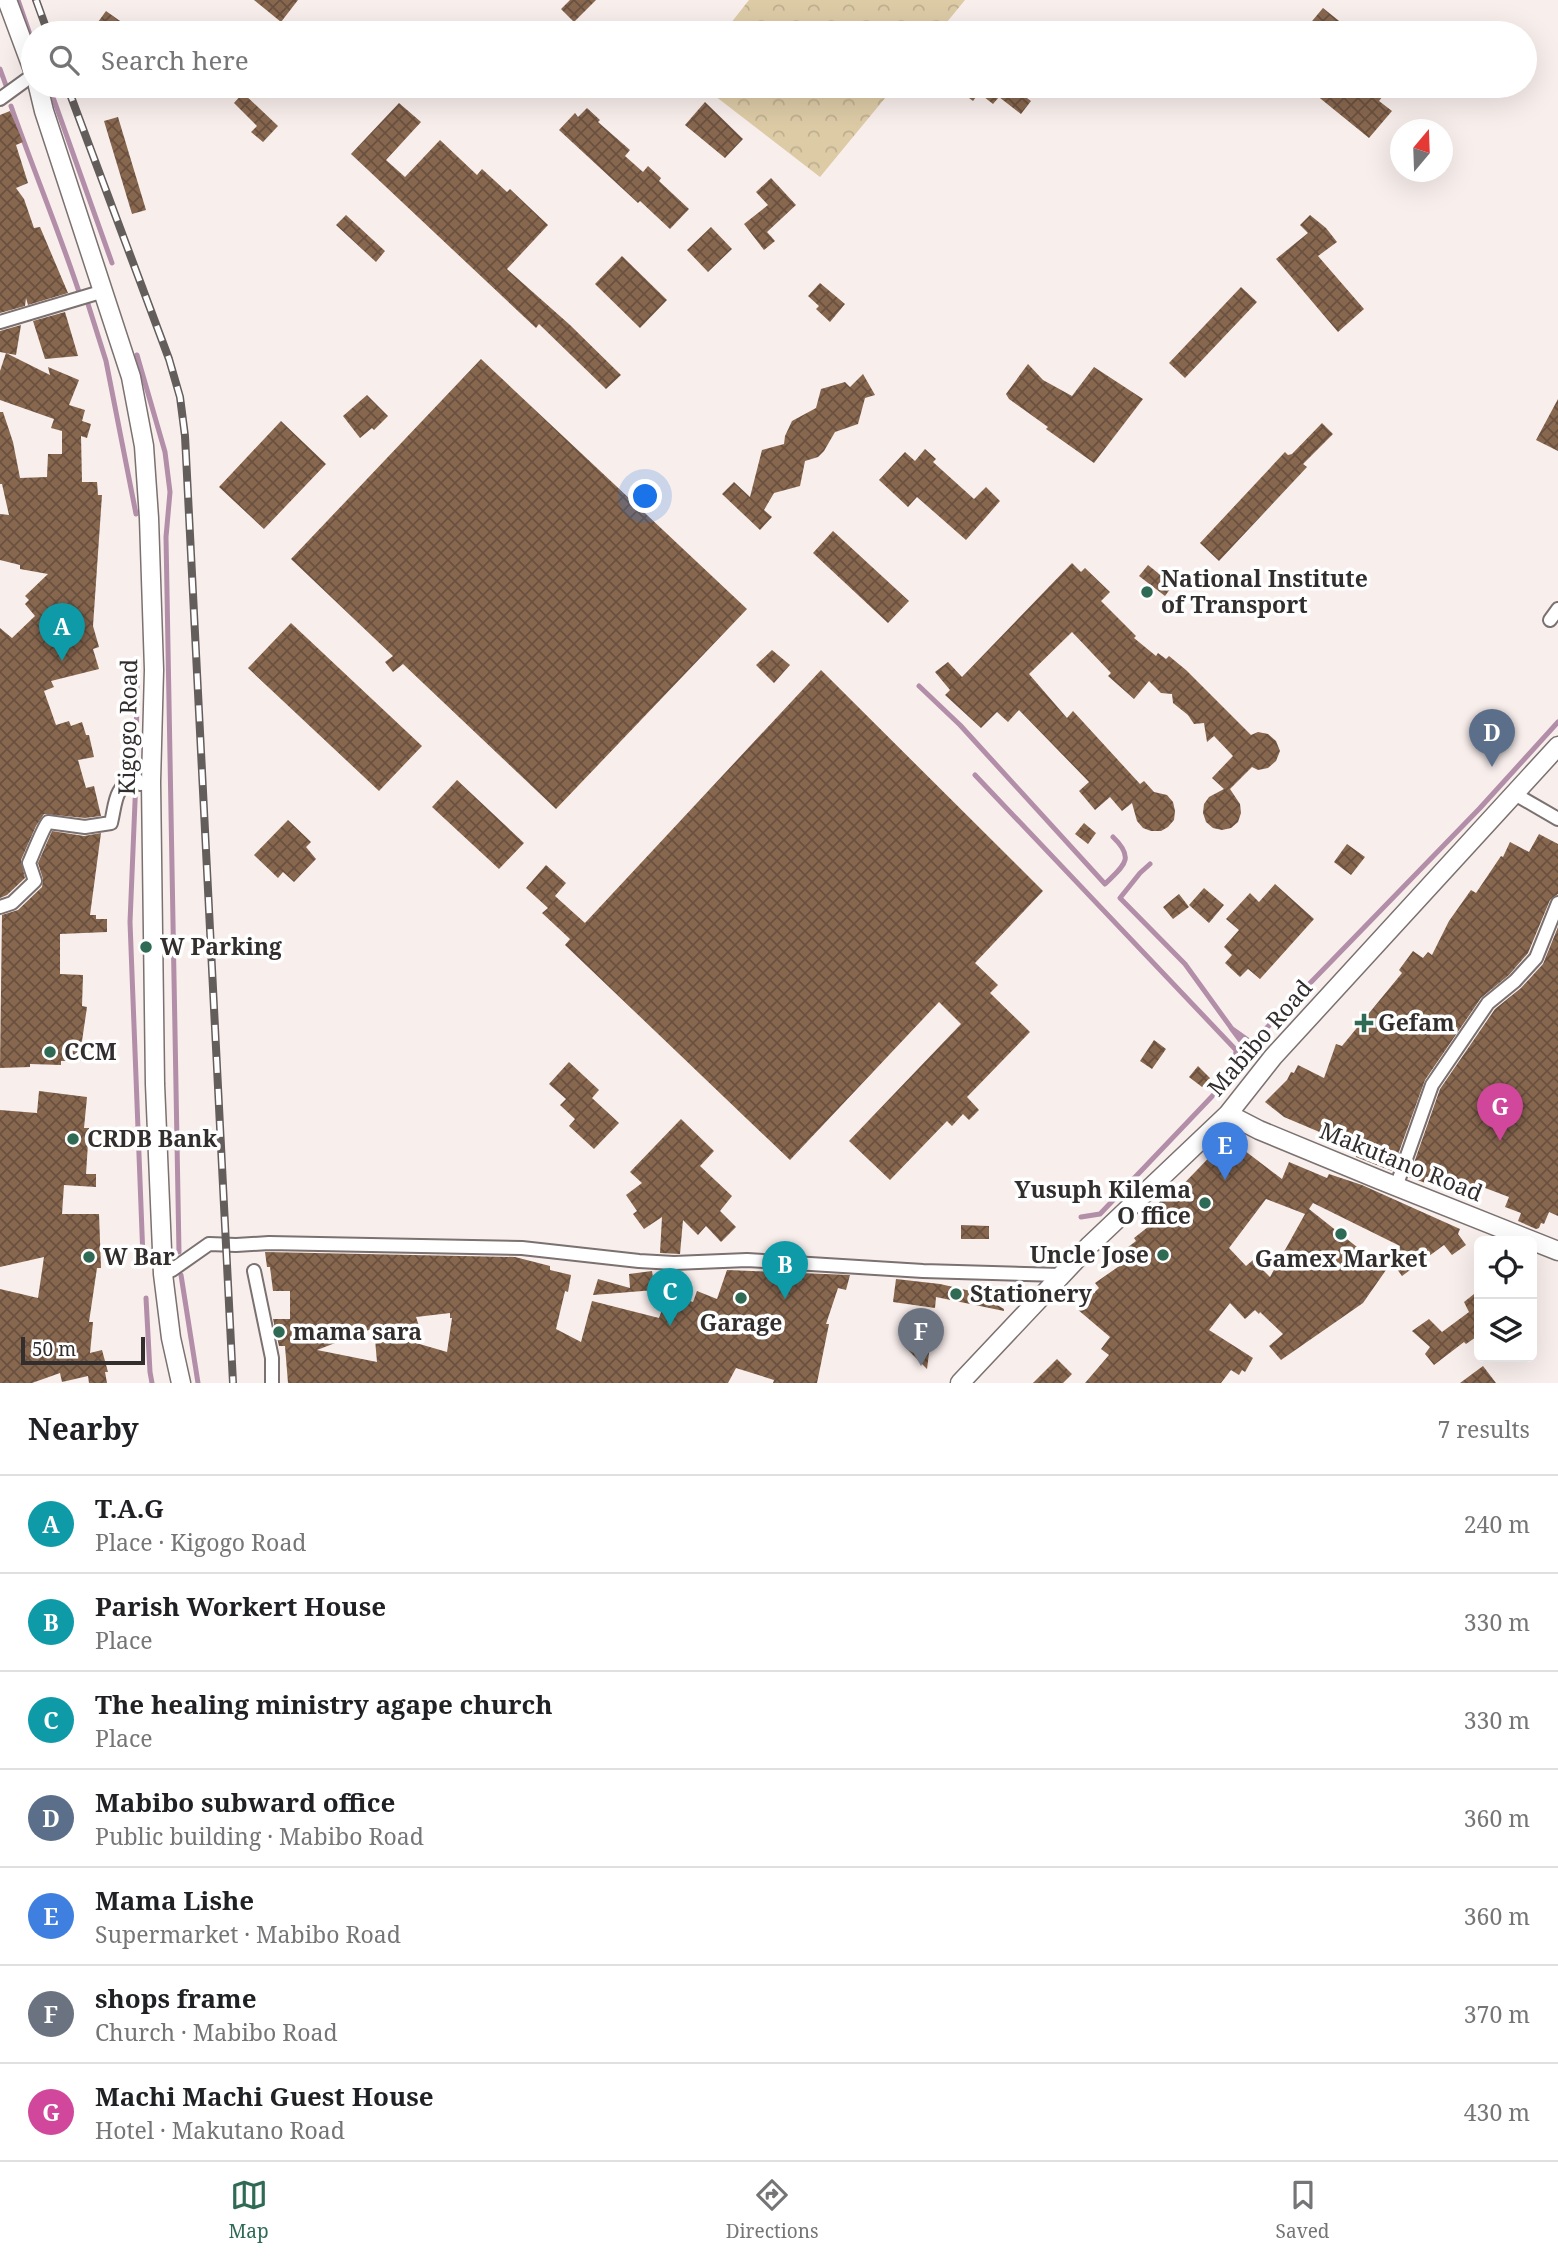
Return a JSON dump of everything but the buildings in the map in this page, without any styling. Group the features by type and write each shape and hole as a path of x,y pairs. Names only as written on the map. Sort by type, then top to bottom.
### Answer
{"main road":[{"path":"7,0 21,39"},
{"name":"Kigogo Road","path":"41,98 131,377 144,446 154,670 151,782 155,1083 163,1274 171,1338 181,1383"},
{"name":"Mabibo Road","path":"961,1383 1090,1244 1228,1114 1273,1057 1558,747"},
{"name":"Makutano Road","path":"1228,1114 1259,1130 1396,1187 1558,1251"}],"street":[{"path":"0,99 21,82"},
{"path":"0,322 104,291"},
{"path":"0,907 12,903 35,881 29,863 48,822 85,827 111,824 118,792 124,783 136,778 140,784 151,782"},
{"path":"1513,793 1558,819"},
{"path":"1396,1187 1432,1085 1488,1003 1515,981 1536,958 1558,903"},
{"path":"163,1274 208,1244 270,1243 522,1248 662,1262 747,1260 923,1271 1061,1275"},
{"path":"254,1271 272,1358 272,1383"}],"green space":[{"path":"749,0 965,0 948,21 732,21"},
{"path":"718,98 885,98 820,177"}],"waterway":[{"path":"18,0 25,21"},
{"path":"0,69 8,91"},
{"path":"53,98 112,263"},
{"path":"11,106 80,295"},
{"path":"88,304 106,361 136,514"},
{"path":"137,355 165,452 170,492 166,537 179,1252"},
{"path":"137,678 130,922 143,1258"},
{"path":"919,686 960,725 1105,884 1122,867 1125,857 1124,851 1113,837"},
{"path":"1150,864 1120,898 1185,964 1240,1040 1231,1028 1252,1043 1480,808 1558,722"},
{"path":"975,775 1236,1050 1235,1069 1220,1088 1100,1214 1081,1217"},
{"path":"181,1275 198,1383"},
{"path":"146,1298 152,1383"}],"railway":[{"path":"36,0 44,21"},
{"path":"71,98 169,359 180,397 185,436 233,1383"}],"place":[{"name":"National Institute of Transport","path":"1147,592"},
{"name":"T.A.G","path":"62,661"},
{"name":"Mabibo subward office","path":"1492,767"},
{"name":"W Parking","path":"146,947"},
{"name":"Gefam","path":"1364,1023"},
{"name":"CCM","path":"50,1052"},
{"name":"CRDB Bank","path":"73,1139"},
{"name":"Machi Machi Guest House","path":"1500,1141"},
{"name":"Mama Lishe","path":"1225,1180"},
{"name":"Yusuph Kilema O ffice","path":"1205,1203"},
{"name":"Gamex Market","path":"1341,1234"},
{"name":"Uncle Jose","path":"1163,1255"},
{"name":"W Bar","path":"89,1257"},
{"name":"Stationery","path":"956,1294"},
{"name":"Garage","path":"741,1298"},
{"name":"Parish Workert House","path":"785,1299"},
{"name":"The healing ministry agape church","path":"670,1326"},
{"name":"mama sara","path":"279,1332"},
{"name":"shops frame","path":"921,1366"}]}
